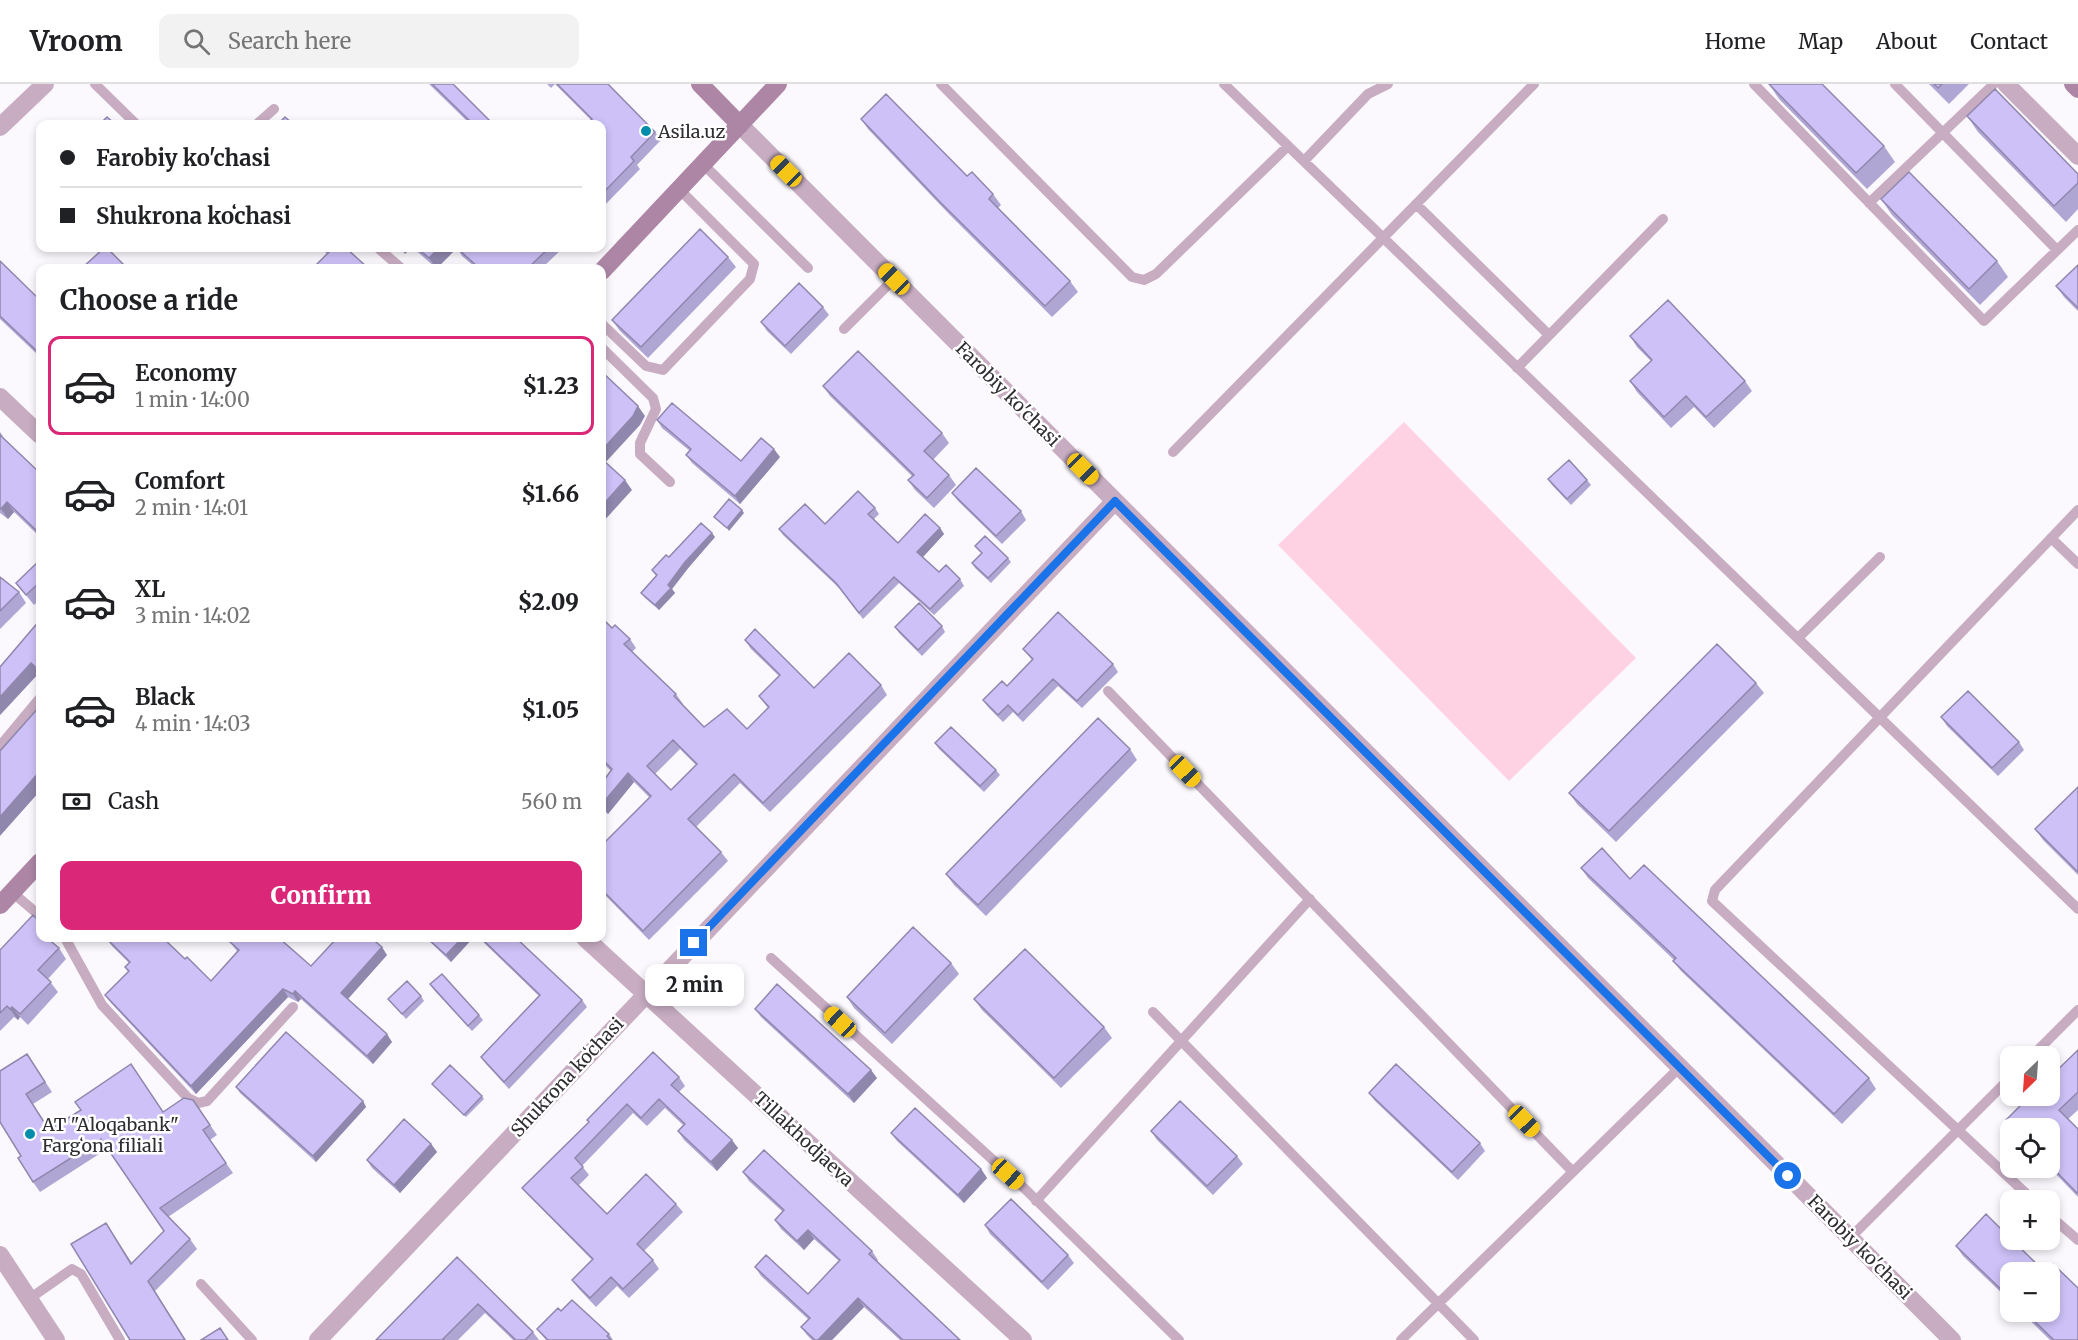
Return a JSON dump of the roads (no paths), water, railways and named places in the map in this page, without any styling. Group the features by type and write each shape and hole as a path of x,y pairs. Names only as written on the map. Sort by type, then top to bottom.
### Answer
{"main road":[{"name":"Farobiy ko'chasi","path":"700,84 740,124"},
{"path":"606,267 777,84"},
{"path":"2073,84 2078,89"},
{"path":"6,898 36,866"}],"street":[{"path":"0,127 45,84"},
{"path":"2006,84 2078,156"},
{"name":"Farobiy ko'chasi","path":"740,124 1952,1340"},
{"path":"0,398 36,431"},
{"name":"Shukrona koʻchasi","path":"318,1340 1115,501"},
{"name":"Tillakhodjaeva","path":"589,942 1023,1340"},
{"path":"0,1255 56,1340"}],"lane":[{"path":"95,84 132,120"},
{"path":"941,84 1132,277 1144,280 1156,274 1288,146"},
{"path":"1224,84 2078,909"},
{"path":"1304,161 1368,94 1388,84"},
{"path":"1173,452 1534,84"},
{"path":"1756,84 1984,321 2078,230"},
{"path":"1895,84 2057,250"},
{"path":"1869,203 1994,84"},
{"path":"262,120 274,109"},
{"path":"703,164 808,268"},
{"path":"606,328 646,366 663,370 750,279 754,264 679,189"},
{"path":"1416,204 1549,335"},
{"path":"1517,368 1663,219"},
{"path":"383,252 396,264"},
{"path":"844,328 894,279"},
{"path":"606,352 653,398 656,409 640,443 640,454 670,482"},
{"path":"2023,1190 1712,901 1715,890 2078,510"},
{"path":"2051,538 2078,564"},
{"path":"1798,638 1880,557"},
{"path":"1108,691 1573,1172"},
{"path":"0,746 36,704"},
{"path":"6,898 36,914"},
{"path":"1036,1201 1310,899"},
{"path":"67,942 102,1005 188,1098 198,1103 207,1101 293,1007"},
{"path":"771,958 1036,1201 1179,1340"},
{"path":"2042,1046 2078,1010"},
{"path":"1153,1011 1474,1340"},
{"path":"1401,1340 1680,1067"},
{"path":"1850,1238 2000,1088"},
{"path":"2060,1224 2078,1240"},
{"path":"29,1299 72,1269 81,1274 120,1340"},
{"path":"201,1284 252,1340"}],"place":[{"name":"Asila.uz","path":"646,131"},
{"name":"AT \"Aloqabank\" Fargʻona filiali","path":"30,1134"}]}
